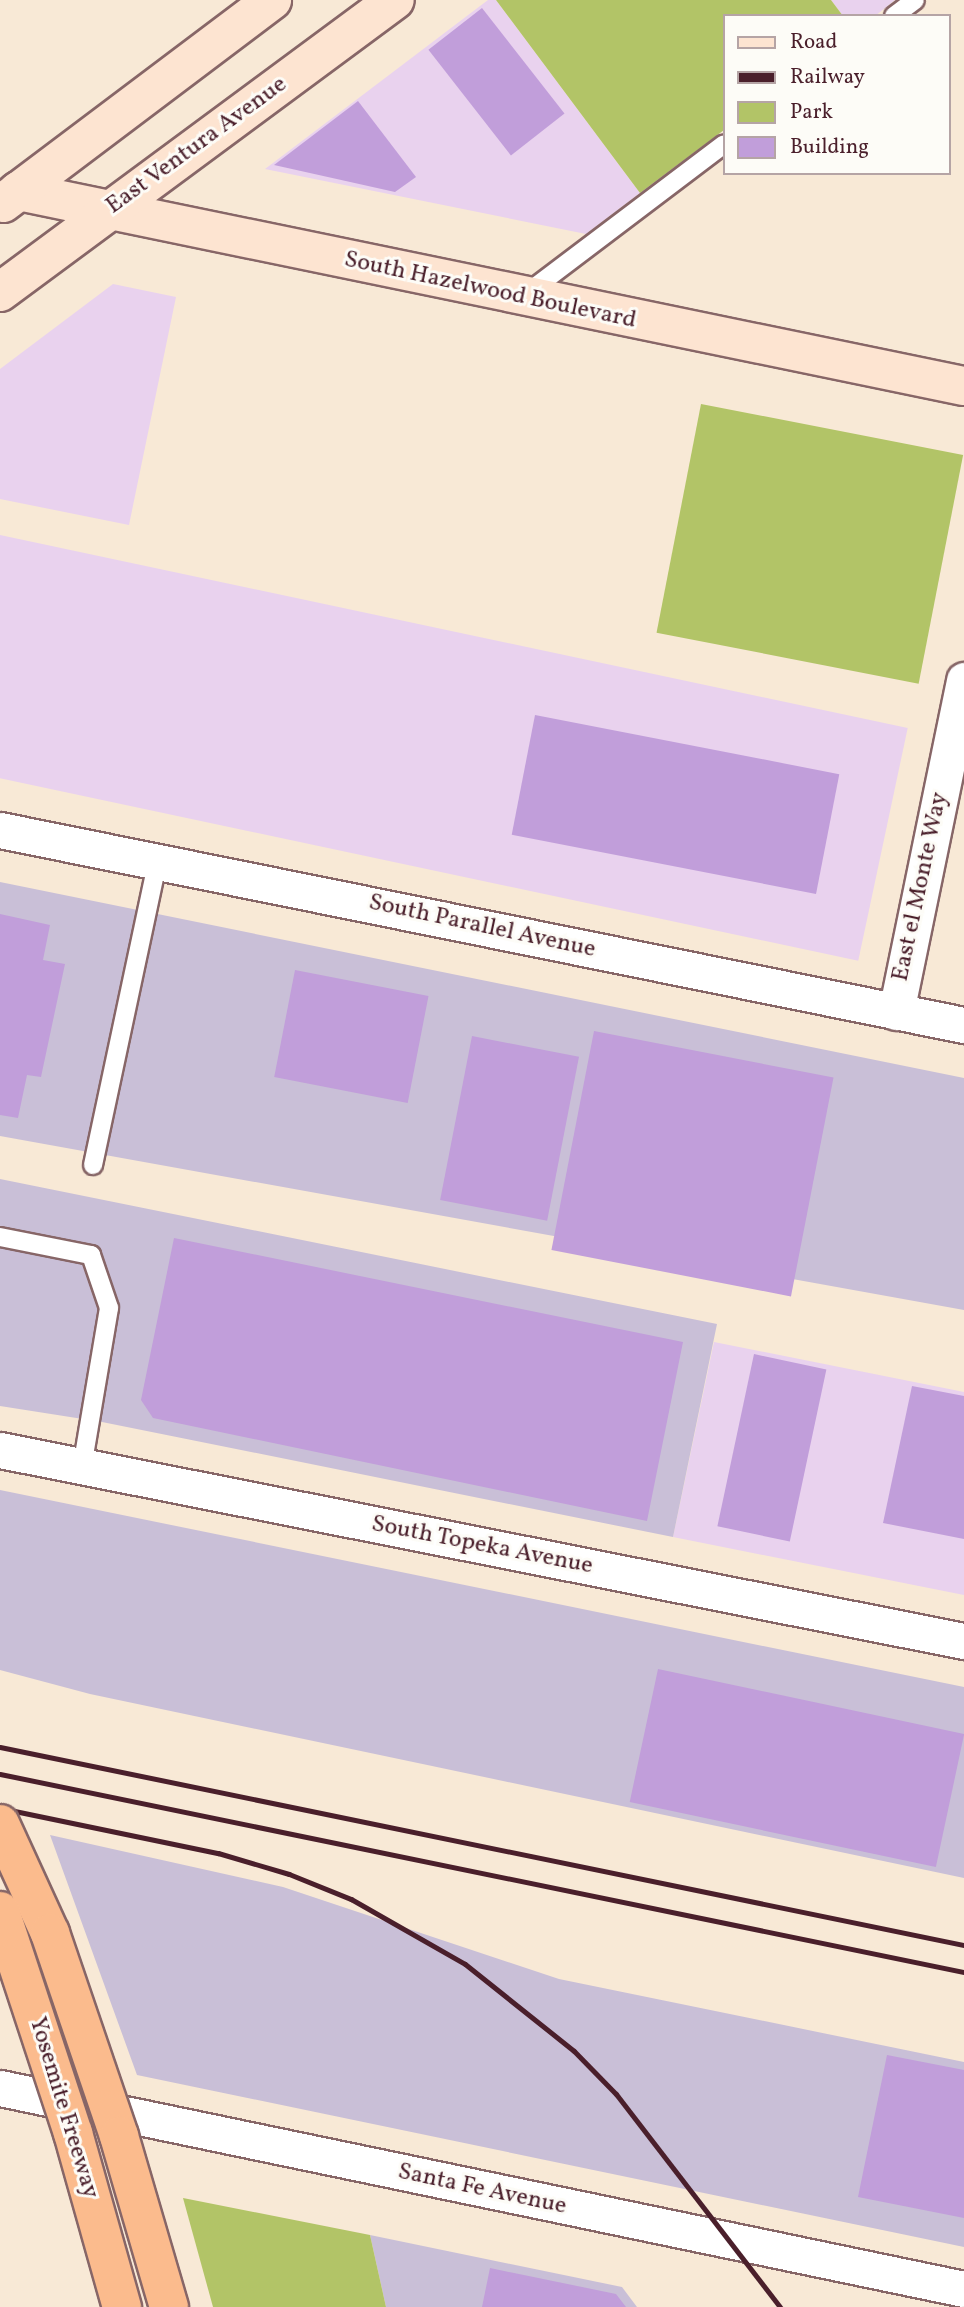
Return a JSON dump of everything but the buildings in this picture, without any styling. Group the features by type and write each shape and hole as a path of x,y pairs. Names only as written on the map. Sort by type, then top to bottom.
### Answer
{"highway":[{"path":"0,1824 50,1933 119,2136 169,2307"},
{"name":"Yosemite Freeway","path":"0,1911 73,2133 122,2307"}],"street":[{"path":"9,198 272,0"},
{"name":"East Ventura Avenue","path":"0,292 395,0"},
{"name":"South Hazelwood Boulevard","path":"9,198 107,212 963,386"},
{"name":"East el Monte Way","path":"896,1012 964,680"},
{"name":"South Parallel Avenue","path":"0,830 964,1025"},
{"name":"South Topeka Avenue","path":"0,1450 964,1641"},
{"name":"Santa Fe Avenue","path":"0,2088 964,2289"}],"lane":[{"path":"897,14 915,0"},
{"path":"521,297 722,146"},
{"path":"93,1165 158,860"},
{"path":"0,1237 91,1255 109,1308 82,1467"}],"shaded area":[{"path":"488,0 496,0 640,193 586,234 265,169"},
{"path":"831,0 895,0 878,14 842,14"},
{"path":"113,284 176,297 129,525 0,499 0,369"},
{"path":"0,535 908,728 858,961 0,778"},
{"path":"0,882 964,1078 964,1310 0,1136"},
{"path":"0,1179 717,1324 673,1537 102,1422 0,1406"},
{"path":"714,1342 964,1392 964,1595 673,1537"},
{"path":"0,1490 964,1687 964,1878 90,1694 0,1670"},
{"path":"50,1835 283,1887 559,1979 964,2062 964,2247 137,2075"},
{"path":"370,2235 622,2287 637,2307 386,2307"}],"green space":[{"path":"496,0 831,0 842,14 722,14 722,132 640,193"},
{"path":"701,404 963,455 919,684 657,633"},
{"path":"183,2198 370,2235 386,2307 213,2307"}],"railway":[{"path":"0,1747 964,1945"},
{"path":"0,1774 964,1972"},
{"path":"0,1808 218,1853 289,1874 351,1899 465,1964 574,2051 616,2094 780,2307"}]}
